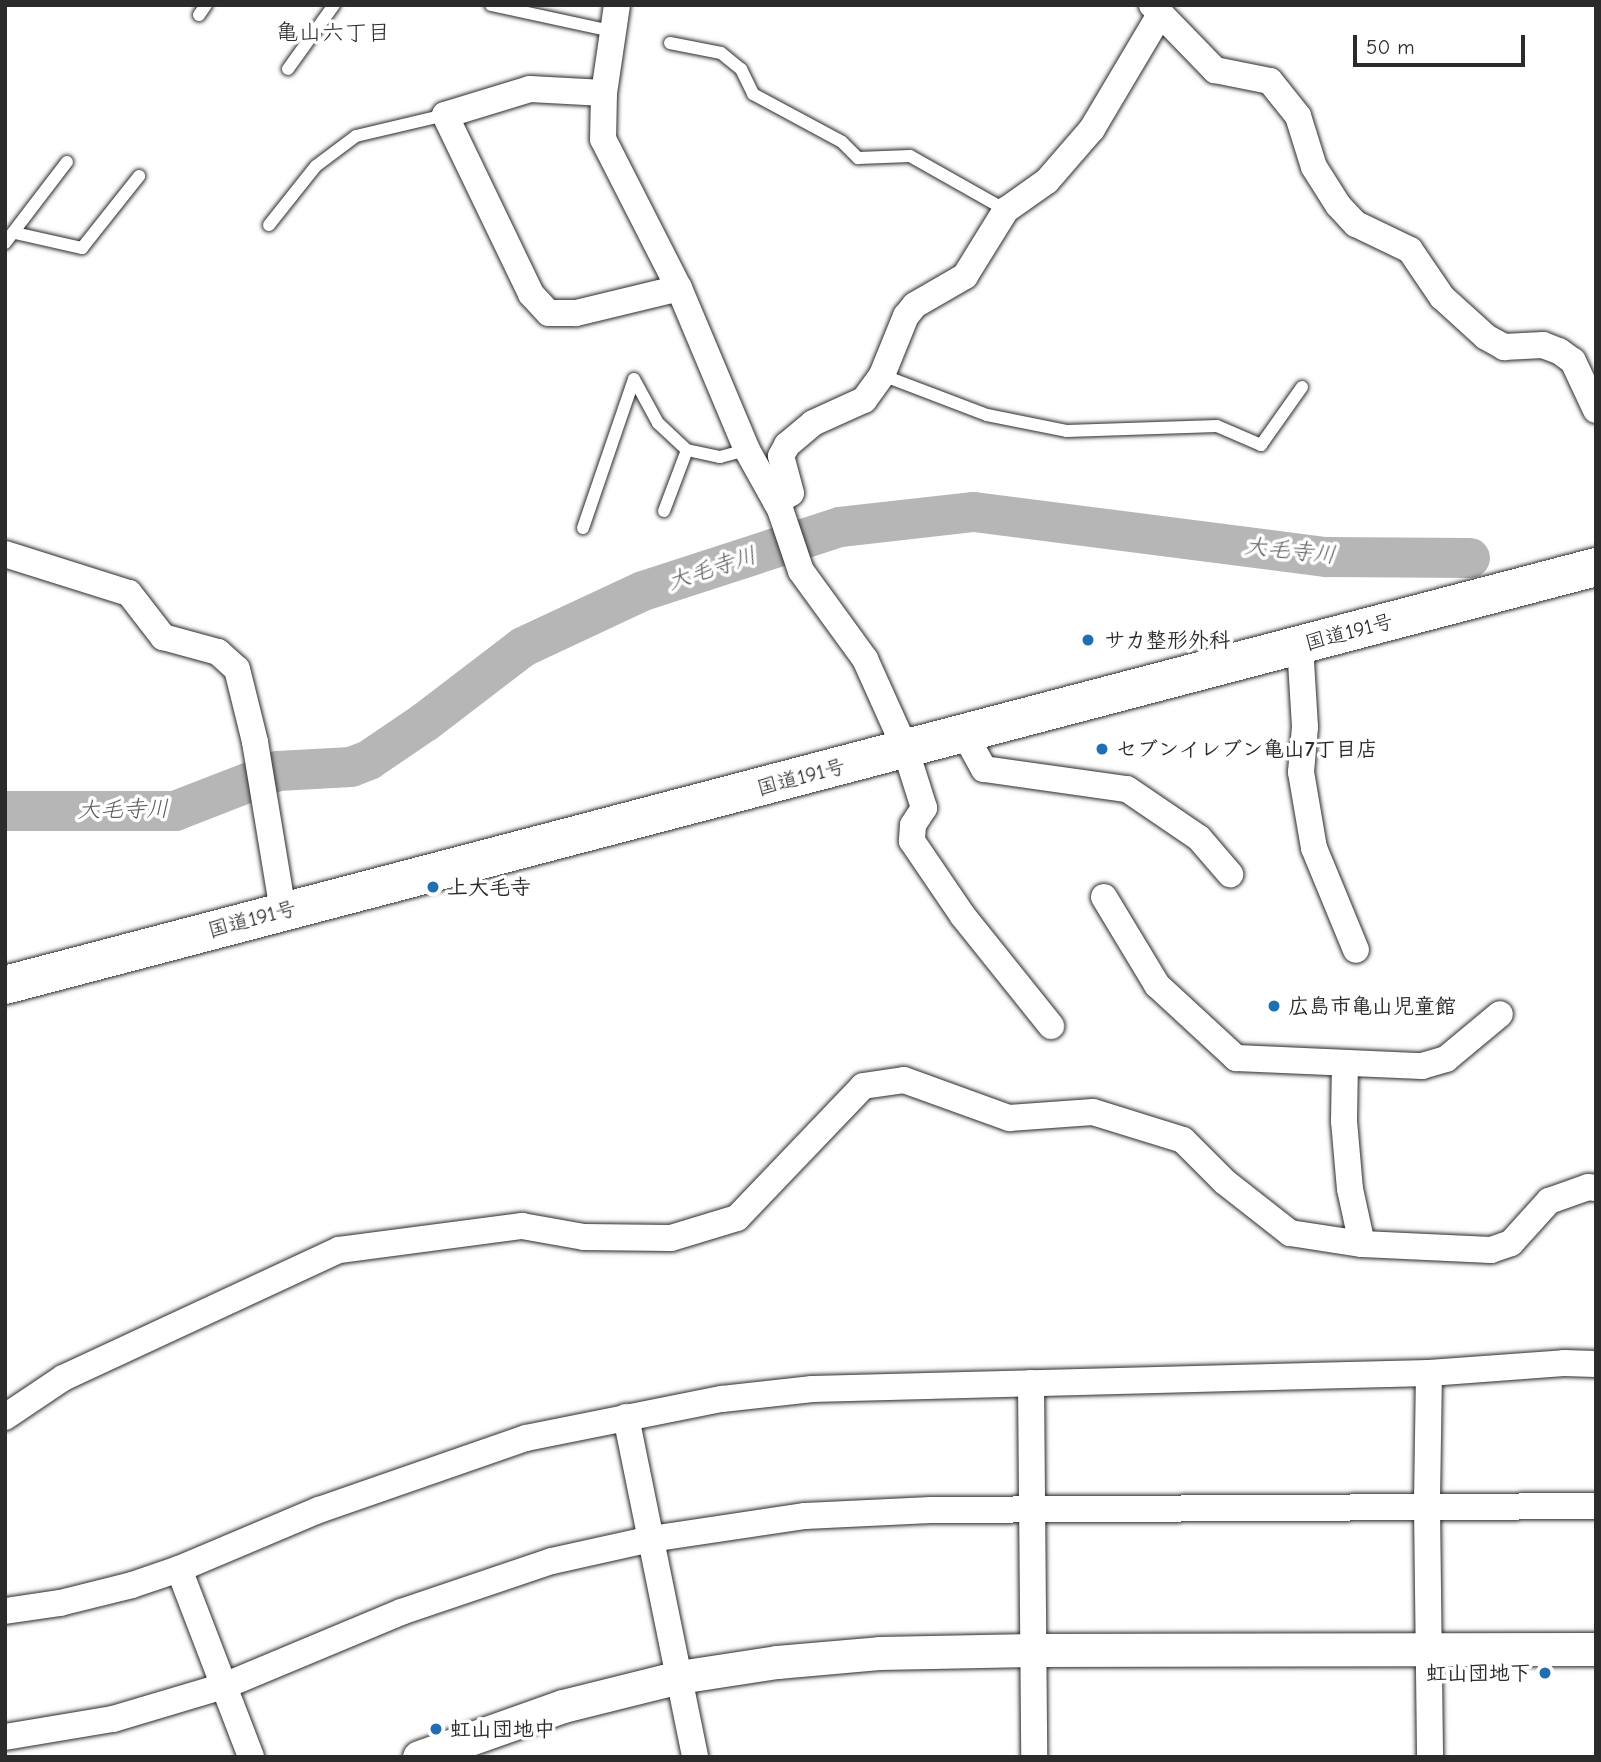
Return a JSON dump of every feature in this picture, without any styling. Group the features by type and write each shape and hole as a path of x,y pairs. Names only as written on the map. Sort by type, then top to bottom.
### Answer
{"highway":[{"name":"国道191号","path":"5,985 623,825 905,748 965,735 1596,567"}],"street":[{"path":"617,5 611,31 604,93 603,139 679,288 747,450 778,506 801,572 820,593 865,659 905,748 924,808 914,825 912,841 963,916 1051,1026"},
{"path":"778,506 790,493 781,456 787,445 813,423 864,400 882,376 906,316 915,305 965,275 1006,210 1047,181 1092,129 1156,10 1215,70 1270,81 1298,116 1314,167 1338,205 1356,224 1410,250 1442,297 1486,337 1504,348 1543,345 1559,351 1573,361 1596,410"},
{"path":"604,93 530,89 445,115 531,295 549,313 576,313 679,288"},
{"path":"5,554 130,593 163,637 218,652 237,669 255,742 283,911"},
{"path":"1300,645 1305,727 1301,772 1314,848 1356,950"},
{"path":"965,735 985,769 1127,789 1199,838 1230,874"},
{"path":"1104,897 1157,985 1236,1058 1422,1066 1446,1059 1500,1014"},
{"path":"1345,1063 1344,1121 1362,1244"},
{"path":"5,1417 63,1378 339,1250 522,1226 583,1237 671,1238 737,1218 863,1086 904,1080 1009,1118 1093,1112 1183,1140 1225,1182 1290,1233 1362,1244 1490,1250 1511,1242 1549,1201 1588,1187 1596,1188"},
{"path":"5,1611 60,1603 179,1569 318,1510 428,1469 526,1438 722,1399 812,1389 1429,1373 1564,1363 1596,1364"},
{"path":"1429,1373 1427,1507 1430,1757"},
{"path":"1031,1383 1034,1757"},
{"path":"626,1417 695,1757"},
{"path":"5,1737 113,1719 224,1686 401,1612 552,1561 651,1539 805,1516 931,1510 1596,1506"},
{"path":"179,1569 251,1757"},
{"path":"419,1757 563,1706 679,1677 777,1662 879,1653 1033,1650 1596,1649"}],"lane":[{"path":"288,69 334,5"},
{"path":"491,5 611,31"},
{"path":"670,43 722,53 741,69 754,94 842,142 859,158 910,156 1006,210"},
{"path":"270,225 316,166 356,136 445,115"},
{"path":"5,243 67,162"},
{"path":"15,233 82,248 139,176"},
{"path":"882,376 987,415 1068,431 1217,426 1261,445 1302,387"},
{"path":"583,528 634,379 658,423 687,450 720,457 747,450"},
{"path":"664,511 687,450"}],"waterway":[{"name":"大毛寺川","path":"5,811 175,811 278,771 351,767 369,760 425,722 523,647 643,591 840,527 974,512 1327,557 1470,558"}],"place":[{"name":"サカ整形外科","path":"1088,640"},
{"name":"セブンイレブン亀山7丁目店","path":"1102,749"},
{"name":"上大毛寺","path":"433,887"},
{"name":"広島市亀山児童館","path":"1274,1006"},
{"name":"虹山団地下","path":"1545,1673"},
{"name":"虹山団地中","path":"436,1729"}],"district":[{"name":"亀山六丁目","path":"333,33"}]}
